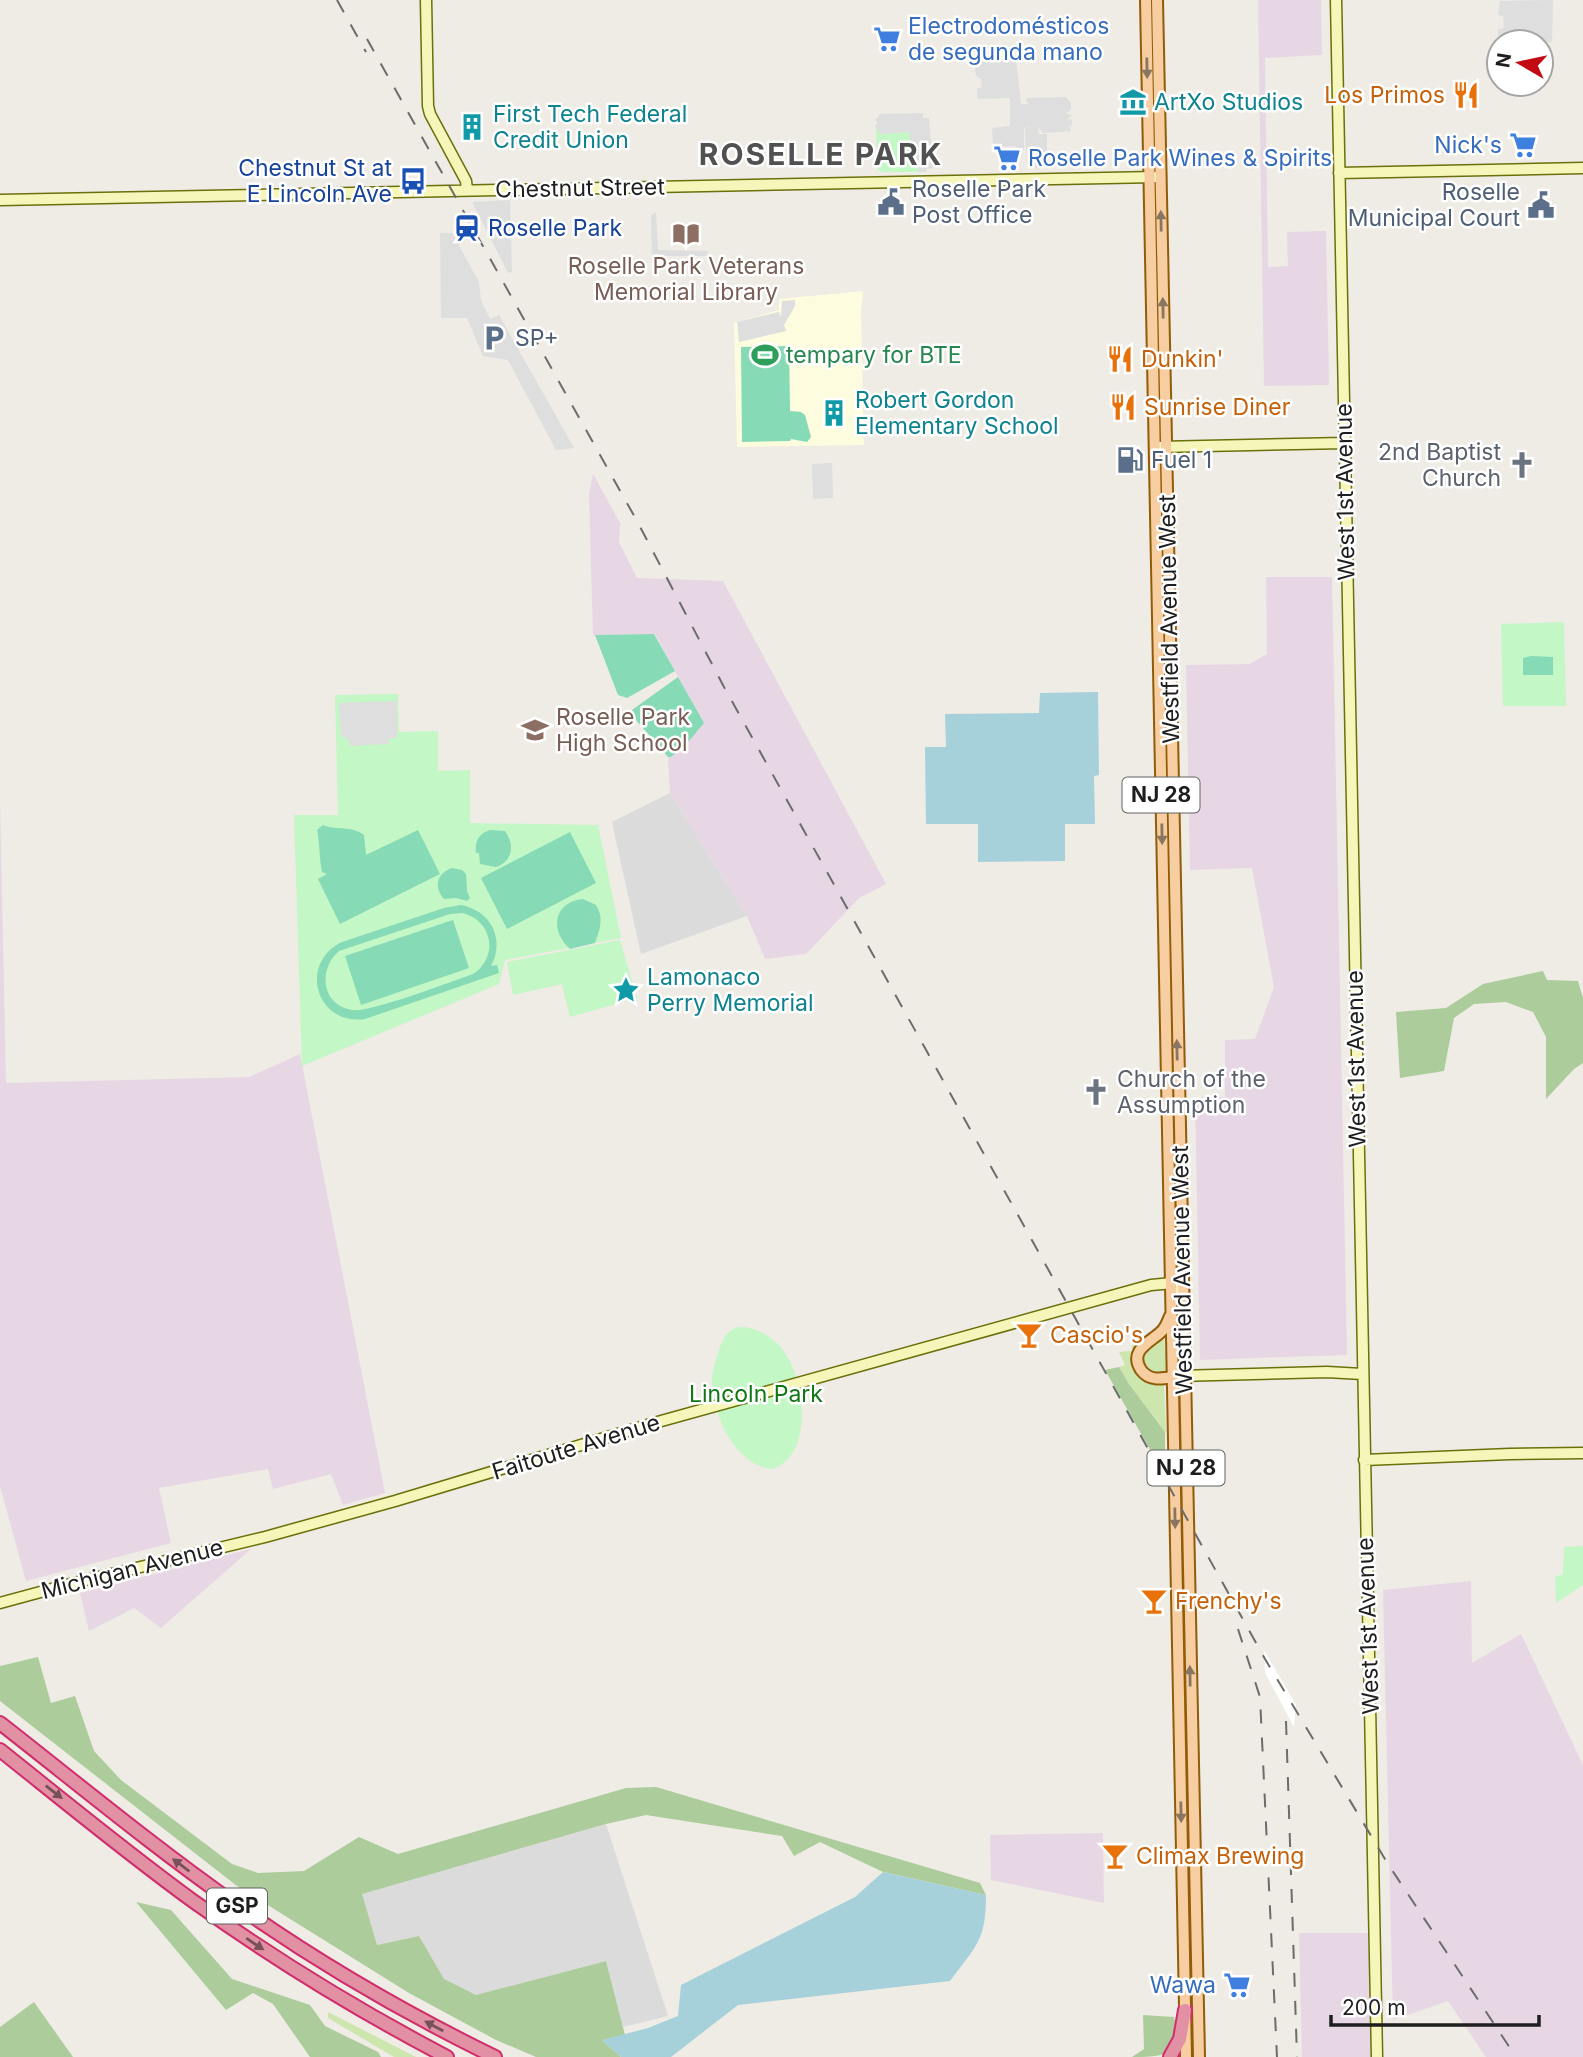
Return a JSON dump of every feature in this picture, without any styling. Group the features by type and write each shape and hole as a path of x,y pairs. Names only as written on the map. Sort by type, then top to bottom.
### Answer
{"highway":[{"name":"GSP","path":"0,1723 165,1853 279,1934 386,2000 495,2057"},
{"name":"GSP","path":"0,1750 146,1866 239,1933 334,1994 447,2057"},
{"path":"1170,2057 1180,2039 1185,2010"}],"main road":[{"name":"NJ 28","path":"1146,0 1155,177"},
{"name":"NJ 28","path":"1155,177 1157,0"},
{"name":"Westfield Avenue West","path":"1155,177 1166,785 1170,1282 1178,1376 1199,2057"},
{"name":"Westfield Avenue West","path":"1166,785 1182,1292 1178,1376 1185,2010"},
{"path":"1171,1311 1162,1331 1141,1347 1138,1360 1143,1373 1149,1377 1178,1376"},
{"name":"NJ 28","path":"1185,2010 1186,2057"}],"street":[{"path":"426,0 430,114 466,181 467,190"},
{"name":"West 1st Avenue","path":"1336,0 1377,2057"},
{"path":"1339,173 1583,169"},
{"name":"Chestnut Street","path":"0,200 1155,177"},
{"path":"1160,447 1344,443"},
{"path":"1170,1282 1182,1292"},
{"name":"Faitoute Avenue","path":"265,1537 665,1420 1151,1285 1170,1282"},
{"path":"1178,1376 1362,1374"},
{"path":"1364,1460 1583,1453"},
{"name":"Michigan Avenue","path":"0,1603 265,1537"}],"shaded area":[{"path":"1258,0 1321,0 1322,55 1265,58 1268,267 1288,266 1287,232 1326,231 1329,385 1264,386"},
{"path":"1553,0 1552,28 1504,28 1503,16 1498,15 1500,1"},
{"path":"1012,58 1016,60 1021,104 1028,104 1026,99 1029,98 1066,97 1071,103 1071,109 1066,114 1072,115 1068,119 1072,120 1069,127 1071,131 1043,133 1038,127 1039,134 1047,134 1047,166 1041,166 1041,169 1027,167 1025,129 1030,127 1024,128 1024,150 1014,146 993,147 992,128 1010,126 1010,98 978,99 977,89 982,87 975,68 980,67 979,62"},
{"path":"923,113 923,118 929,118 933,168 919,172 918,165 912,165 909,132 879,134 875,118 878,118 879,114"},
{"name":"SP+","path":"510,200 512,272 508,273 472,202"},
{"path":"656,212 658,250 708,251 707,256 652,256 651,215"},
{"name":"SP+","path":"440,233 452,233 479,282 481,300 490,319 499,315 574,448 556,450 508,360 483,356 467,318 441,318"},
{"path":"863,291 861,311 864,445 737,447 734,323 779,310 779,299"},
{"path":"795,300 795,306 784,325 786,331 739,342 737,322 779,312 781,317 782,301"},
{"path":"832,463 833,498 813,499 812,464"},
{"path":"593,474 620,523 619,542 637,578 723,581 886,884 859,898 806,954 765,959 747,916 670,793 668,757 672,757 703,723 655,634 593,635 589,495"},
{"path":"1266,577 1332,577 1347,1355 1200,1360 1195,1098 1225,1097 1225,1040 1255,1039 1274,987 1252,868 1190,870 1186,665 1250,664 1267,654"},
{"path":"397,701 397,738 389,738 389,744 350,746 349,740 341,735 339,703"},
{"path":"670,793 747,916 641,954 612,822"},
{"path":"0,801 6,1083 249,1077 300,1054 385,1493 343,1505 331,1474 273,1489 268,1469 159,1488 171,1543 26,1581 0,1486"},
{"path":"251,1549 161,1628 134,1608 89,1631 80,1593"},
{"path":"1471,1581 1472,1663 1521,1634 1583,1765 1583,2057 1486,2057 1448,2001 1393,2020 1383,1590"},
{"path":"606,1824 668,2016 623,2027 606,1961 476,1995 444,1980 419,1936 377,1945 361,1894"},
{"path":"1103,1833 1104,1903 991,1880 990,1835"},
{"path":"1299,1933 1370,1933 1372,2057 1302,2057"}],"green space":[{"path":"879,127 880,134 910,132 912,165 918,165 919,172 878,170 876,130"},
{"path":"789,346 790,411 805,415 811,437 807,442 791,439 742,442 741,347"},
{"path":"1564,622 1566,706 1503,706 1501,624"},
{"path":"654,634 675,671 627,698 618,695 595,635"},
{"path":"1553,657 1553,675 1523,675 1523,658"},
{"path":"678,677 704,723 684,747 668,757 636,720 632,710"},
{"path":"398,694 399,732 438,731 438,771 470,770 470,823 598,825 621,938 505,960 499,984 302,1066 294,815 338,815 335,695"},
{"path":"323,825 354,830 364,835 366,855 418,830 440,874 340,924 318,879 327,874 322,872 317,830"},
{"path":"490,830 505,831 511,847 506,861 496,867 480,864 479,853 476,853 478,838"},
{"path":"570,832 596,883 507,929 481,878"},
{"path":"452,868 462,870 466,874 470,898 467,901 444,899 438,890 440,877"},
{"path":"583,899 596,905 601,919 600,928 595,943 570,949 559,934 558,918 566,905"},
{"path":"461,905 472,908 488,920 493,928 497,946 491,966 497,965 499,973 365,1019 348,1019 335,1013 325,1003 319,991 317,977 320,964 328,952 342,942 444,908","holes":["462,913 472,917 486,931 489,940 487,958 473,974 361,1010 342,1007 329,994 326,985 328,967 339,951 450,914"]},
{"path":"453,920 469,968 361,1005 345,956"},
{"path":"620,940 637,998 570,1017 562,984 513,995 507,962"},
{"path":"1543,971 1547,980 1578,981 1583,998 1583,1063 1546,1099 1546,1037 1533,1012 1506,1002 1474,1004 1454,1018 1444,1071 1400,1078 1396,1012 1446,1008 1483,984"},
{"name":"Lincoln Park","path":"739,1327 758,1331 776,1342 792,1365 797,1381 801,1399 800,1434 795,1449 785,1461 772,1469 759,1466 737,1449 728,1437 713,1395 714,1366 719,1350 728,1332"},
{"path":"1164,1336 1166,1373 1152,1373 1143,1364 1143,1354"},
{"path":"1141,1339 1136,1347 1133,1363 1139,1376 1164,1384 1166,1433 1119,1367 1125,1365 1119,1352 1132,1351 1132,1343"},
{"path":"1119,1367 1165,1432 1165,1469 1162,1471 1105,1370"},
{"path":"1583,1546 1583,1585 1556,1603 1555,1577 1563,1574 1564,1547"},
{"path":"38,1657 51,1703 75,1696 94,1751 121,1780 232,1864 258,1873 304,1871 359,1837 398,1854 626,1788 656,1787 980,1883 986,1895 883,1872 820,1842 794,1856 782,1836 646,1815 362,1894 377,1945 419,1936 444,1979 476,1995 606,1961 625,2035 602,2040 621,2057 536,2057 496,2040 409,1993 237,1886 0,1701 0,1666"},
{"path":"136,1902 171,1910 232,1979 310,2005 325,2026 378,2052 381,2057 310,2057 273,2004 253,1993 226,2010"},
{"path":"34,2002 73,2057 0,2057 0,2027"},
{"path":"328,2012 416,2057 394,2057 328,2018"},
{"path":"1143,2015 1174,2017 1176,2039 1169,2051 1154,2056 1132,2057 1144,2049"}],"water":[{"path":"1098,692 1099,775 1094,776 1095,824 1065,824 1065,861 978,862 978,824 926,824 925,747 946,747 945,714 1039,713 1040,693"},
{"path":"883,1872 986,1895 984,1923 978,1942 950,1981 738,2005 671,2057 621,2057 602,2040 648,2028 678,2016 681,1985 855,1897"}],"pier":[{"path":"1264,1650 1296,1705 1294,1727 1265,1673"}],"railway":[{"path":"337,0 366,52"},
{"path":"367,39 637,521 724,687 1265,1659 1388,1864 1516,2057"},
{"path":"1238,1629 1260,1697 1277,2057"},
{"path":"1286,1721 1297,2057"}],"place":[{"name":"Electrodomésticos de segunda mano","path":"887,39"},
{"name":"Los Primos","path":"1466,95"},
{"name":"ArtXo Studios","path":"1133,102"},
{"name":"First Tech Federal Credit Union","path":"472,127"},
{"name":"Nick's","path":"1523,145"},
{"name":"Roselle Park Wines & Spirits","path":"1007,158"},
{"name":"Chestnut St at E Lincoln Ave","path":"413,181"},
{"name":"Roselle Park Post Office","path":"891,202"},
{"name":"Roselle Municipal Court","path":"1541,205"},
{"name":"Roselle Park","path":"467,228"},
{"name":"Roselle Park Veterans Memorial Library","path":"686,234"},
{"name":"SP+","path":"494,338"},
{"name":"tempary for BTE","path":"765,355"},
{"name":"Dunkin'","path":"1120,359"},
{"name":"Sunrise Diner","path":"1123,407"},
{"name":"Robert Gordon Elementary School","path":"834,413"},
{"name":"Fuel 1","path":"1130,460"},
{"name":"2nd Baptist Church","path":"1522,465"},
{"name":"Roselle Park High School","path":"535,730"},
{"name":"Lamonaco Perry Memorial","path":"626,990"},
{"name":"Church of the Assumption","path":"1096,1092"},
{"name":"Cascio's","path":"1029,1335"},
{"name":"Frenchy's","path":"1154,1601"},
{"name":"Climax Brewing","path":"1115,1856"},
{"name":"Wawa","path":"1237,1985"}],"district":[{"name":"ROSELLE PARK","path":"821,155"}]}
